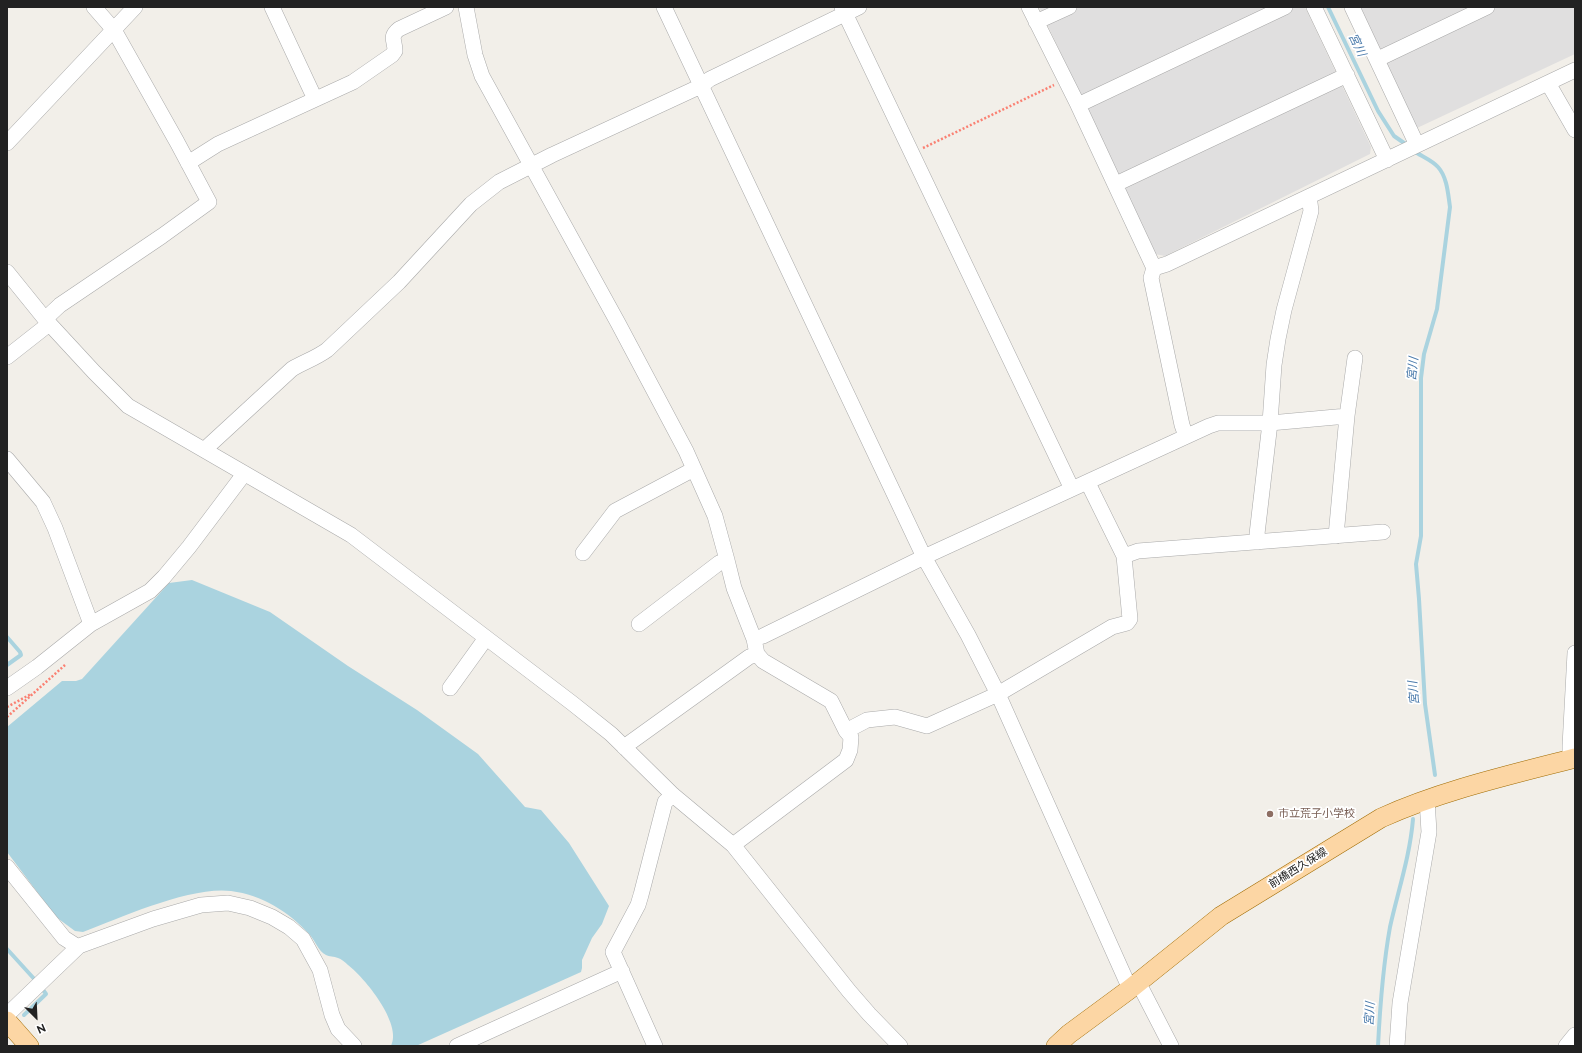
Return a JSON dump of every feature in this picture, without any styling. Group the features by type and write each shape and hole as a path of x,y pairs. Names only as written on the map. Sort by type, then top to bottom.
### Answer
{"main road":[{"name":"前橋西久保線","path":"1056,1046 1069,1034 1134,986 1221,916 1368,825 1400,810 1427,800 1573,758"},
{"path":"7,1021 29,1046"}],"street":[{"path":"7,357 47,322 60,305 209,202 114,30 94,7"},
{"path":"7,143 135,7"},
{"path":"272,7 315,99"},
{"path":"188,163 218,144 353,82 395,51 393,37 394,33 399,29 446,7"},
{"path":"466,7 475,55 482,76 618,323 686,451 714,516 734,588 754,639 757,654 763,661 831,702 846,731 851,737 850,750 846,760 733,845"},
{"path":"664,7 924,557 968,635 998,694 1134,986 1171,1046"},
{"path":"204,450 292,369 319,356 327,350 399,282 471,204 499,182 701,86 843,10 859,7"},
{"path":"1029,7 1116,184 1154,268 1151,278 1182,425 1186,436"},
{"path":"1036,22 1069,7"},
{"path":"1078,105 1285,7"},
{"path":"1314,7 1387,160"},
{"path":"1352,7 1378,59 1417,145"},
{"path":"1378,59 1487,7"},
{"path":"843,10 1072,489"},
{"path":"1154,268 1167,264 1575,70"},
{"path":"1116,184 1347,75"},
{"path":"1548,82 1575,130"},
{"path":"1258,542 1257,534 1270,423 1274,365 1284,310 1311,211 1308,197"},
{"path":"7,272 47,322 128,406 351,535 572,703 624,747 673,795 733,845 849,991 900,1046"},
{"path":"1336,536 1347,416 1355,358"},
{"path":"754,639 763,636 924,557 1186,436 1218,423 1270,423 1347,416"},
{"path":"7,459 43,502 55,528 91,624"},
{"path":"583,553 615,512 694,469"},
{"path":"7,688 37,667 91,624 150,590 164,578 244,474"},
{"path":"846,731 867,720 895,717 927,726 998,694 1112,627 1127,623 1130,619 1124,556 1088,482"},
{"path":"1124,556 1138,551 1383,532"},
{"path":"639,624 719,563 727,560"},
{"path":"450,688 486,638"},
{"path":"1573,758 1570,746 1575,653"},
{"path":"624,747 749,657 757,654"},
{"path":"656,1046 613,952 638,905 665,802 673,795"},
{"path":"1397,1046 1400,1003 1429,832 1427,800"},
{"path":"7,867 64,938 78,947"},
{"path":"7,1014 78,947 153,919 200,905 228,903 250,908 272,916 289,927 303,939 320,970 332,1015 338,1029 354,1046"},
{"path":"457,1046 622,971"},
{"path":"1566,1046 1575,1035"}],"path":[{"path":"912,154 1065,80"},
{"path":"7,707 36,690"}],"shaded area":[{"path":"1039,7 1305,7 1371,147 1370,154 1165,256 1155,254"},
{"path":"1359,7 1575,7 1575,54 1417,128"}],"water":[{"path":"192,580 270,612 348,666 417,710 478,754 525,807 541,810 569,843 609,906 602,924 592,938 582,960 581,972 416,1046 391,1046 393,1037 392,1026 387,1014 372,990 355,971 342,960 336,957 327,956 323,953 309,934 284,912 253,896 231,891 196,893 136,911 83,932 75,931 56,917 7,852 7,727 62,681 76,681 82,679 169,583"}],"waterway":[{"name":"宮川","path":"1328,7 1378,111 1394,136 1407,145"},
{"name":"宮川","path":"1414,151 1433,162 1441,171 1447,186 1450,207 1437,309 1424,354 1421,378 1421,536 1416,564 1425,704 1435,775"},
{"path":"7,637 21,655 7,665"},
{"name":"宮川","path":"1378,1046 1382,986 1390,927 1407,860 1413,819"},
{"path":"7,949 37,982"},
{"path":"24,1015 46,994 41,987"}],"place":[{"name":"市立荒子小学校","path":"1270,814"}]}
